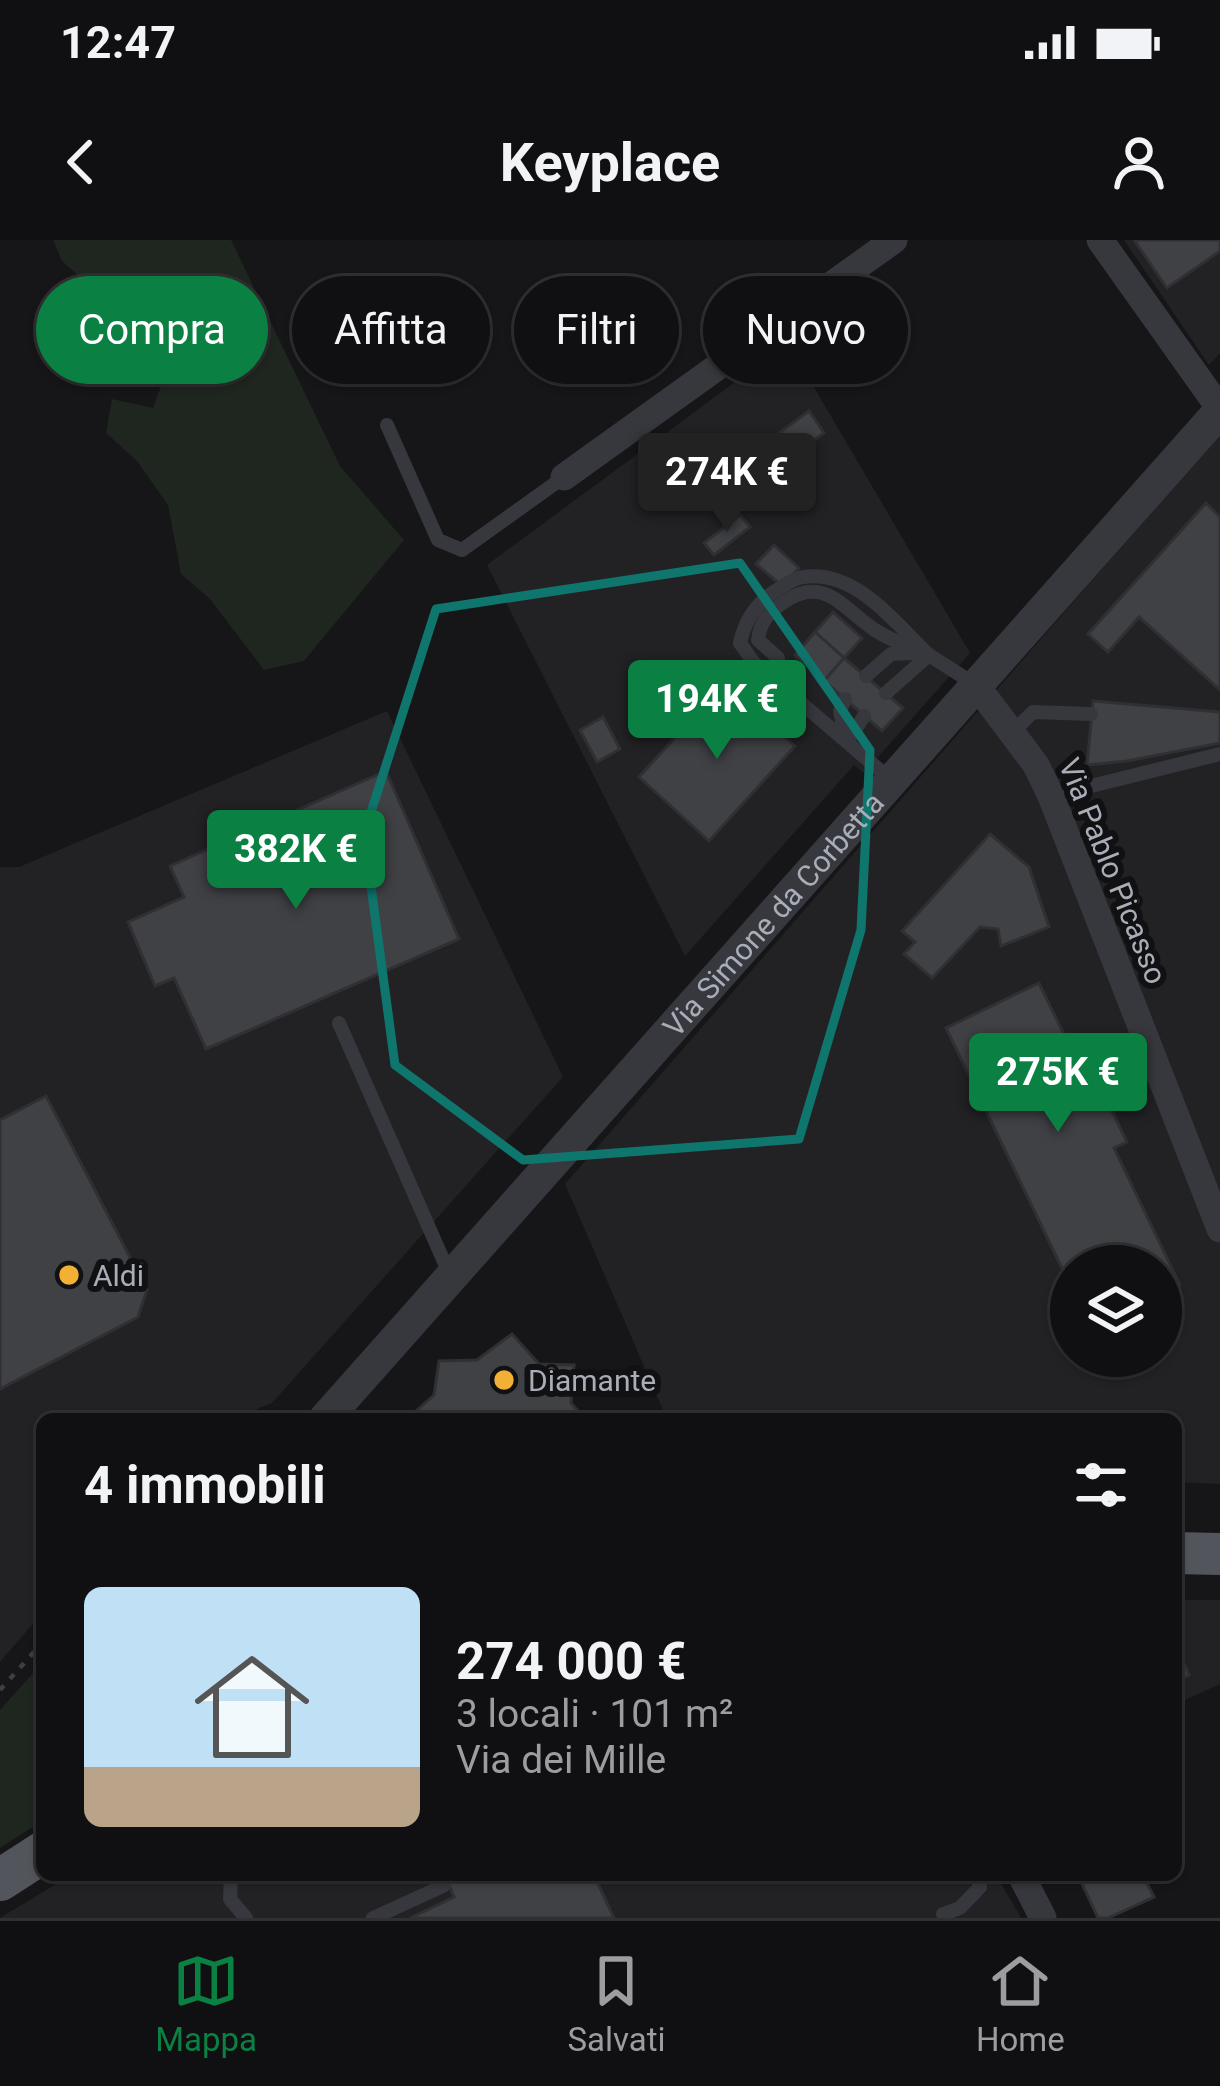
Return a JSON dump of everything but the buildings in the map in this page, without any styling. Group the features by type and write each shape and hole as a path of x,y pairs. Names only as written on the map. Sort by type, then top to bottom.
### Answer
{"main road":[{"path":"1182,1553 1220,1554"},
{"path":"1,1880 36,1857"}],"street":[{"path":"564,477 894,240"},
{"path":"1100,240 1220,410"},
{"name":"Via Simone da Corbetta","path":"330,1413 1220,410"},
{"name":"Via Pablo Picasso","path":"976,685 1036,765 1051,796 1220,1229"},
{"path":"1024,1881 1042,1918"}],"lane":[{"path":"387,425 438,540 462,550 564,477"},
{"path":"890,779 779,684 778,658 758,640 759,626 776,607 795,594 818,592 838,599 871,627 976,685"},
{"path":"866,676 891,654 929,655"},
{"path":"886,693 929,655"},
{"path":"845,699 840,711 847,742"},
{"path":"1013,731 1033,712 1091,714"},
{"path":"847,742 864,716"},
{"path":"1051,796 1220,754"},
{"path":"339,1023 446,1264 455,1271"},
{"path":"231,1881 230,1899 246,1918"},
{"path":"946,1918 943,1914 960,1908 980,1887 978,1881"},
{"path":"373,1918 443,1886"}],"path":[{"path":"0,1690 36,1650"}],"highlighted area":[{"path":"740,563 870,750 861,930 799,1139 523,1160 395,1065 364,834 436,609"}],"shaded area":[{"path":"53,240 231,240 248,276 79,276 62,261"},
{"path":"1124,240 1220,240 1220,353 1209,365"},
{"path":"268,317 292,366 292,384 300,384 340,466 404,540 304,661 264,670 210,599 181,574 168,505 137,461 106,433 112,399 153,408 162,384 268,384"},
{"path":"732,384 812,384 970,653 864,773 854,765 685,956 487,565"},
{"path":"1220,434 1220,1484 1182,1482 1182,1413 664,1413 565,1184"},
{"path":"387,711 563,1077 272,1403 247,1413 36,1413 36,1620 0,1662 0,867 19,867"},
{"path":"1182,1600 1220,1600 1220,1684 1182,1701 1182,1678 1189,1674 1182,1658"},
{"path":"36,1670 36,1825 0,1848 0,1710"},
{"path":"61,1881 999,1881 1021,1918 0,1918"}],"place":[{"name":"Aldi","path":"69,1275"},
{"name":"Diamante","path":"504,1380"}]}
